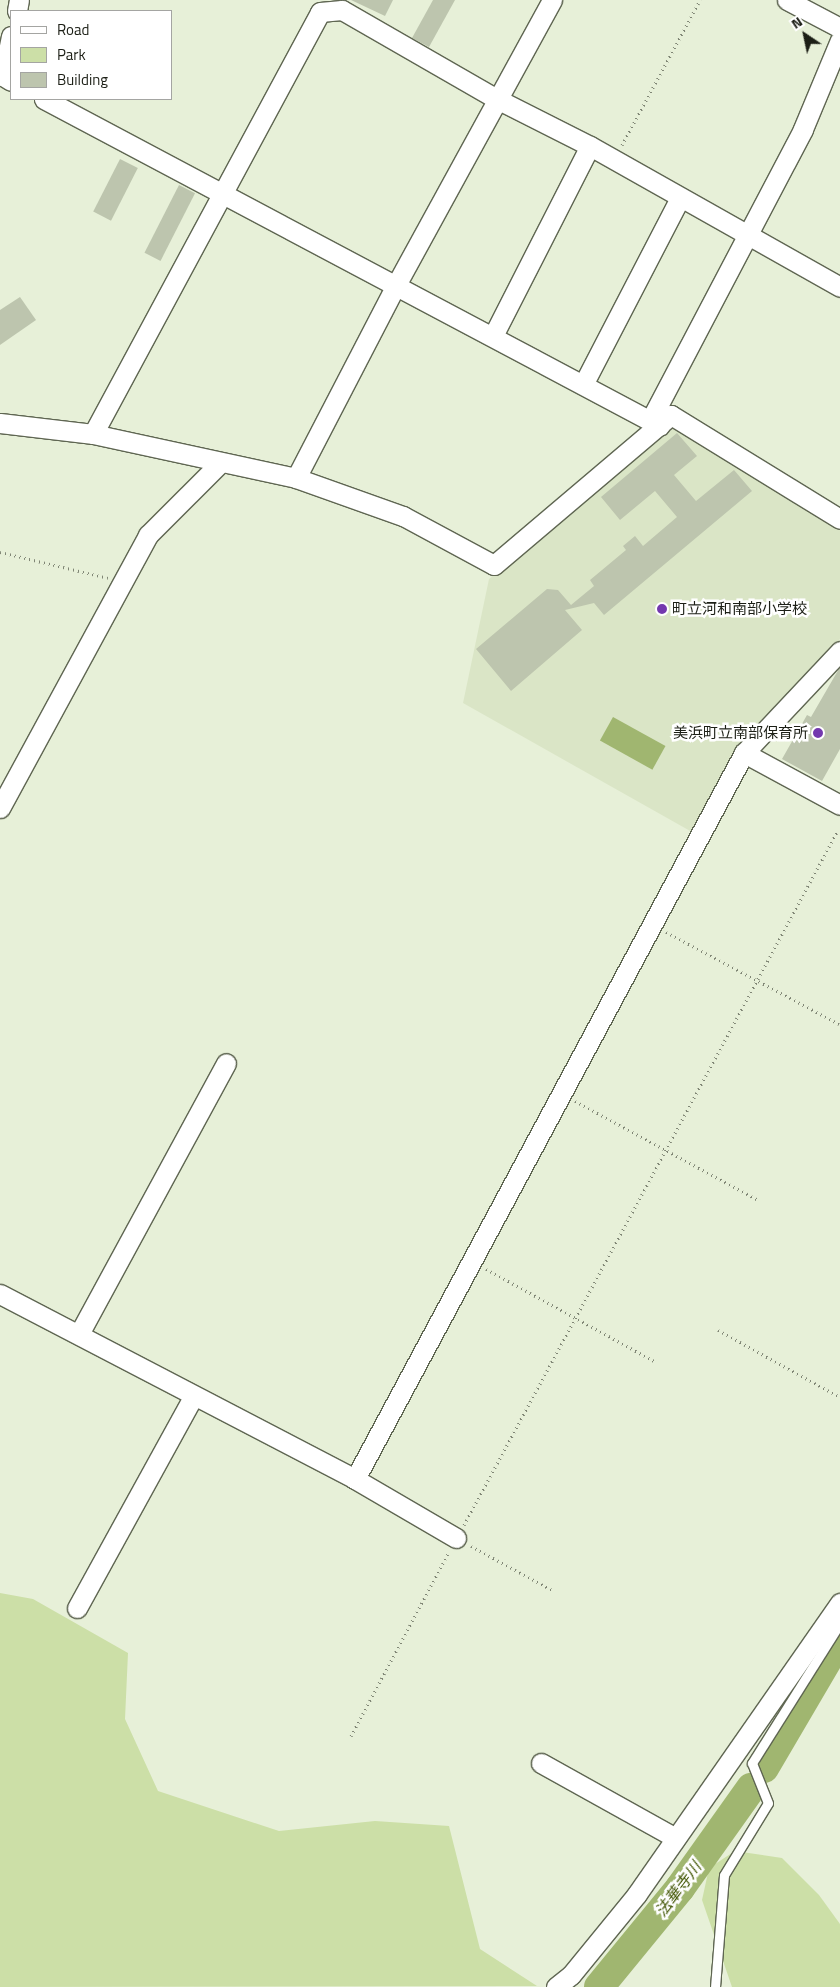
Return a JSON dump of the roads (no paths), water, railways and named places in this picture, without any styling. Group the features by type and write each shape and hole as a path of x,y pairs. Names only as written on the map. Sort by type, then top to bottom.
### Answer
{"street":[{"path":"296,478 396,285 552,0"},
{"path":"787,0 840,28"},
{"path":"93,434 320,12 342,10 498,100 590,146 745,236 840,287"},
{"path":"10,40 2,76 10,80"},
{"path":"655,422 745,236 803,129 840,40"},
{"path":"46,100 220,195 494,336 655,422"},
{"path":"494,336 590,146"},
{"path":"584,383 680,198"},
{"path":"0,423 93,434 296,478 402,516 494,565 655,422 671,415 840,519"},
{"path":"0,808 148,535 220,463"},
{"path":"355,1479 744,752 840,651"},
{"path":"744,752 840,804"},
{"path":"79,1334 226,1062"},
{"path":"3,1301 79,1334 193,1397 355,1479 456,1538"},
{"path":"77,1608 193,1397"},
{"path":"556,1987 571,1975 637,1894 840,1603"},
{"path":"540,1763 676,1838"}],"lane":[{"path":"715,1987 724,1875 768,1803 752,1763 840,1623"}],"waterway":[{"name":"法華寺川","path":"764,1768 839,1640"},
{"name":"法華寺川","path":"599,1987 680,1888 751,1788"}],"place":[{"name":"町立河和南部小学校","path":"662,609"},
{"name":"美浜町立南部保育所","path":"818,733"}]}
